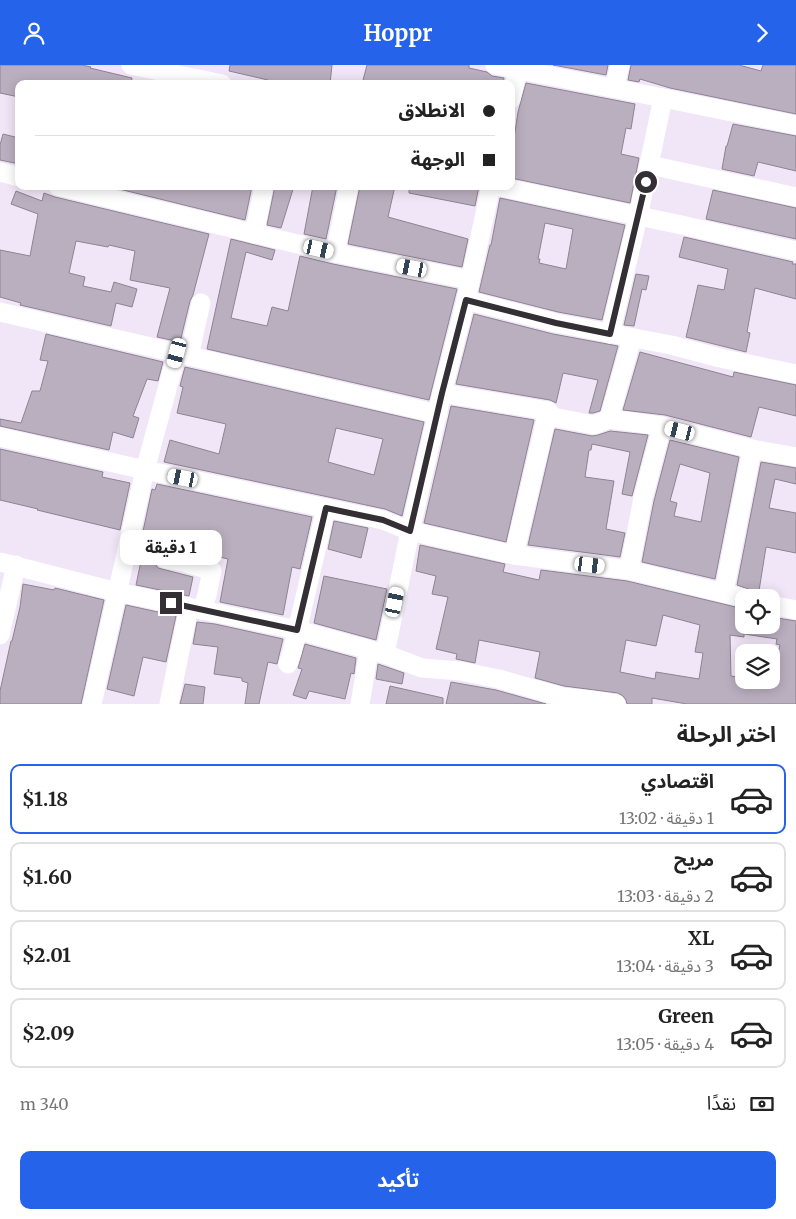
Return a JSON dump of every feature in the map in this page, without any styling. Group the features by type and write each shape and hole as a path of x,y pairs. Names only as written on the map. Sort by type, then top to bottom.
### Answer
{"street":[{"path":"131,65 203,80"},
{"path":"494,65 519,67 796,125"},
{"path":"614,88 620,65"},
{"path":"515,83 519,67"},
{"path":"610,334 650,165 663,97"},
{"path":"650,165 796,197"},
{"path":"0,172 15,176"},
{"path":"74,190 335,253 470,280"},
{"path":"254,234 263,190"},
{"path":"335,253 348,190"},
{"path":"360,704 377,652 410,531 466,300 490,190"},
{"path":"514,190 796,251"},
{"path":"466,300 556,323 671,345 796,374"},
{"path":"92,704 145,471 201,303"},
{"path":"0,311 438,414"},
{"path":"609,419 632,338"},
{"path":"442,393 548,411 553,417 594,425 609,419 662,426 752,449 796,457"},
{"path":"514,555 548,411"},
{"path":"629,570 643,498 662,426"},
{"path":"0,437 145,471 383,520 410,531 514,555 629,570 735,596"},
{"path":"724,593 752,449"},
{"path":"288,664 326,508"},
{"path":"165,559 183,562 212,571 207,595 196,608 168,704"},
{"path":"0,635 8,564 118,592 297,630 377,652 422,667 460,671 499,679 535,697 562,697 616,704"},
{"path":"780,607 796,610"}],"building":[{"path":"0,65 82,65 132,78 132,80 15,80 15,96 0,93"},
{"path":"230,65 332,65 330,80 268,80 229,71"},
{"path":"367,65 469,65 469,68 504,78 504,80 363,80"},
{"path":"553,65 608,65 606,75"},
{"path":"631,65 739,65 761,71 763,65 796,65 796,114 670,88 640,79 639,82 628,80"},
{"path":"526,83 635,104 631,129 626,128 621,154 639,158 630,203 515,179 515,132"},
{"path":"733,124 796,136 796,171 758,162 754,176 722,169 726,146"},
{"path":"3,134 15,137 15,163 0,160 0,145"},
{"path":"123,190 251,190 245,220"},
{"path":"274,190 293,190 281,228 267,225"},
{"path":"312,190 336,190 326,239 304,234"},
{"path":"359,190 394,190 388,217 468,239 462,267 348,244"},
{"path":"409,190 478,190 475,206 409,193"},
{"path":"713,190 796,208 796,239 706,219"},
{"path":"16,191 42,201 44,193 209,234 180,342 157,337 170,288 130,280 135,251 109,245 108,247 76,241 69,273 85,277 83,286 111,292 114,282 137,289 132,307 116,303 111,326 20,305 21,303 0,297 0,250 30,256 38,214 11,204"},
{"path":"500,198 625,225 602,320 558,312 479,292","holes":["545,223 573,229 566,269 539,263 540,259 538,259"]},
{"path":"684,237 796,264 796,299 755,288 747,332 750,333 746,352 686,337 698,285 724,290 728,269 679,257"},
{"path":"231,239 275,250 272,260 246,252 231,318 267,326 272,307 288,311 300,256 457,289 429,400 207,349"},
{"path":"636,274 649,276 646,290 642,289 634,326 624,325"},
{"path":"474,314 553,334 618,346 600,411 589,413 598,380 563,373 556,403 550,400 456,384"},
{"path":"46,334 163,362 158,381 147,379 133,416 139,418 133,438 113,432 109,450 0,426 0,419 21,423 32,391 40,391 48,361 40,360"},
{"path":"640,352 733,377 734,372 796,385 796,416 759,407 751,437 665,415 623,410"},
{"path":"185,367 424,422 402,516 385,509 164,462 170,440 219,454 226,424 177,413 183,387 180,386","holes":["336,428 383,439 374,475 328,462"]},
{"path":"451,406 534,420 506,542 424,523"},
{"path":"555,429 592,436 610,431 648,435 632,496 622,494 630,452 592,444 591,450 589,450 585,477 614,481 606,529 625,533 620,557 528,545"},
{"path":"670,440 739,457 715,579 642,562 654,501","holes":["680,464 710,473 701,522 674,516 677,503 670,501"]},
{"path":"0,449 103,472 102,477 130,483 120,530 0,500"},
{"path":"761,462 796,468 796,484 775,479 769,508 796,513 796,553 766,547 759,589 748,589 737,585"},
{"path":"157,484 312,517 300,569 292,567 283,615 220,602 228,559 198,552 197,555 185,551 162,548 154,557 154,562 158,568 193,577 189,596 136,585 146,537 142,536 152,489 155,490"},
{"path":"334,521 368,528 361,558 328,549"},
{"path":"420,545 505,564 503,572 539,580 541,570 627,581 735,607 735,634 744,634 780,634 780,618 796,621 796,704 687,704 652,698 652,704 627,704 623,696 618,693 564,686 535,678 540,652 479,640 475,663 456,659 457,654 436,649 448,597 432,594 436,576 416,571","holes":["663,615 700,625 695,652 703,653 699,679 656,672 655,679 620,672 626,640 656,646"]},
{"path":"324,576 387,589 376,640 314,623"},
{"path":"23,584 54,590 55,588 104,600 81,704 0,704 0,691 20,607"},
{"path":"126,605 176,616 166,662 143,657 134,696 107,689"},
{"path":"197,622 215,624 283,639 277,664 268,662 259,704 245,704 248,683 242,681 242,678 214,674 218,647 193,644"},
{"path":"305,644 356,658 354,674 351,673 345,699 309,691 306,699 293,695 302,669 298,668"},
{"path":"378,664 404,673 402,684 376,679"},
{"path":"451,682 496,690 546,704 446,704"},
{"path":"185,684 205,687 203,704 180,704"},
{"path":"390,686 443,698 443,704 386,704"}],"route":[{"path":"171,603 297,630 326,508 383,520 410,531 466,300 556,323 610,334 646,182"}]}
